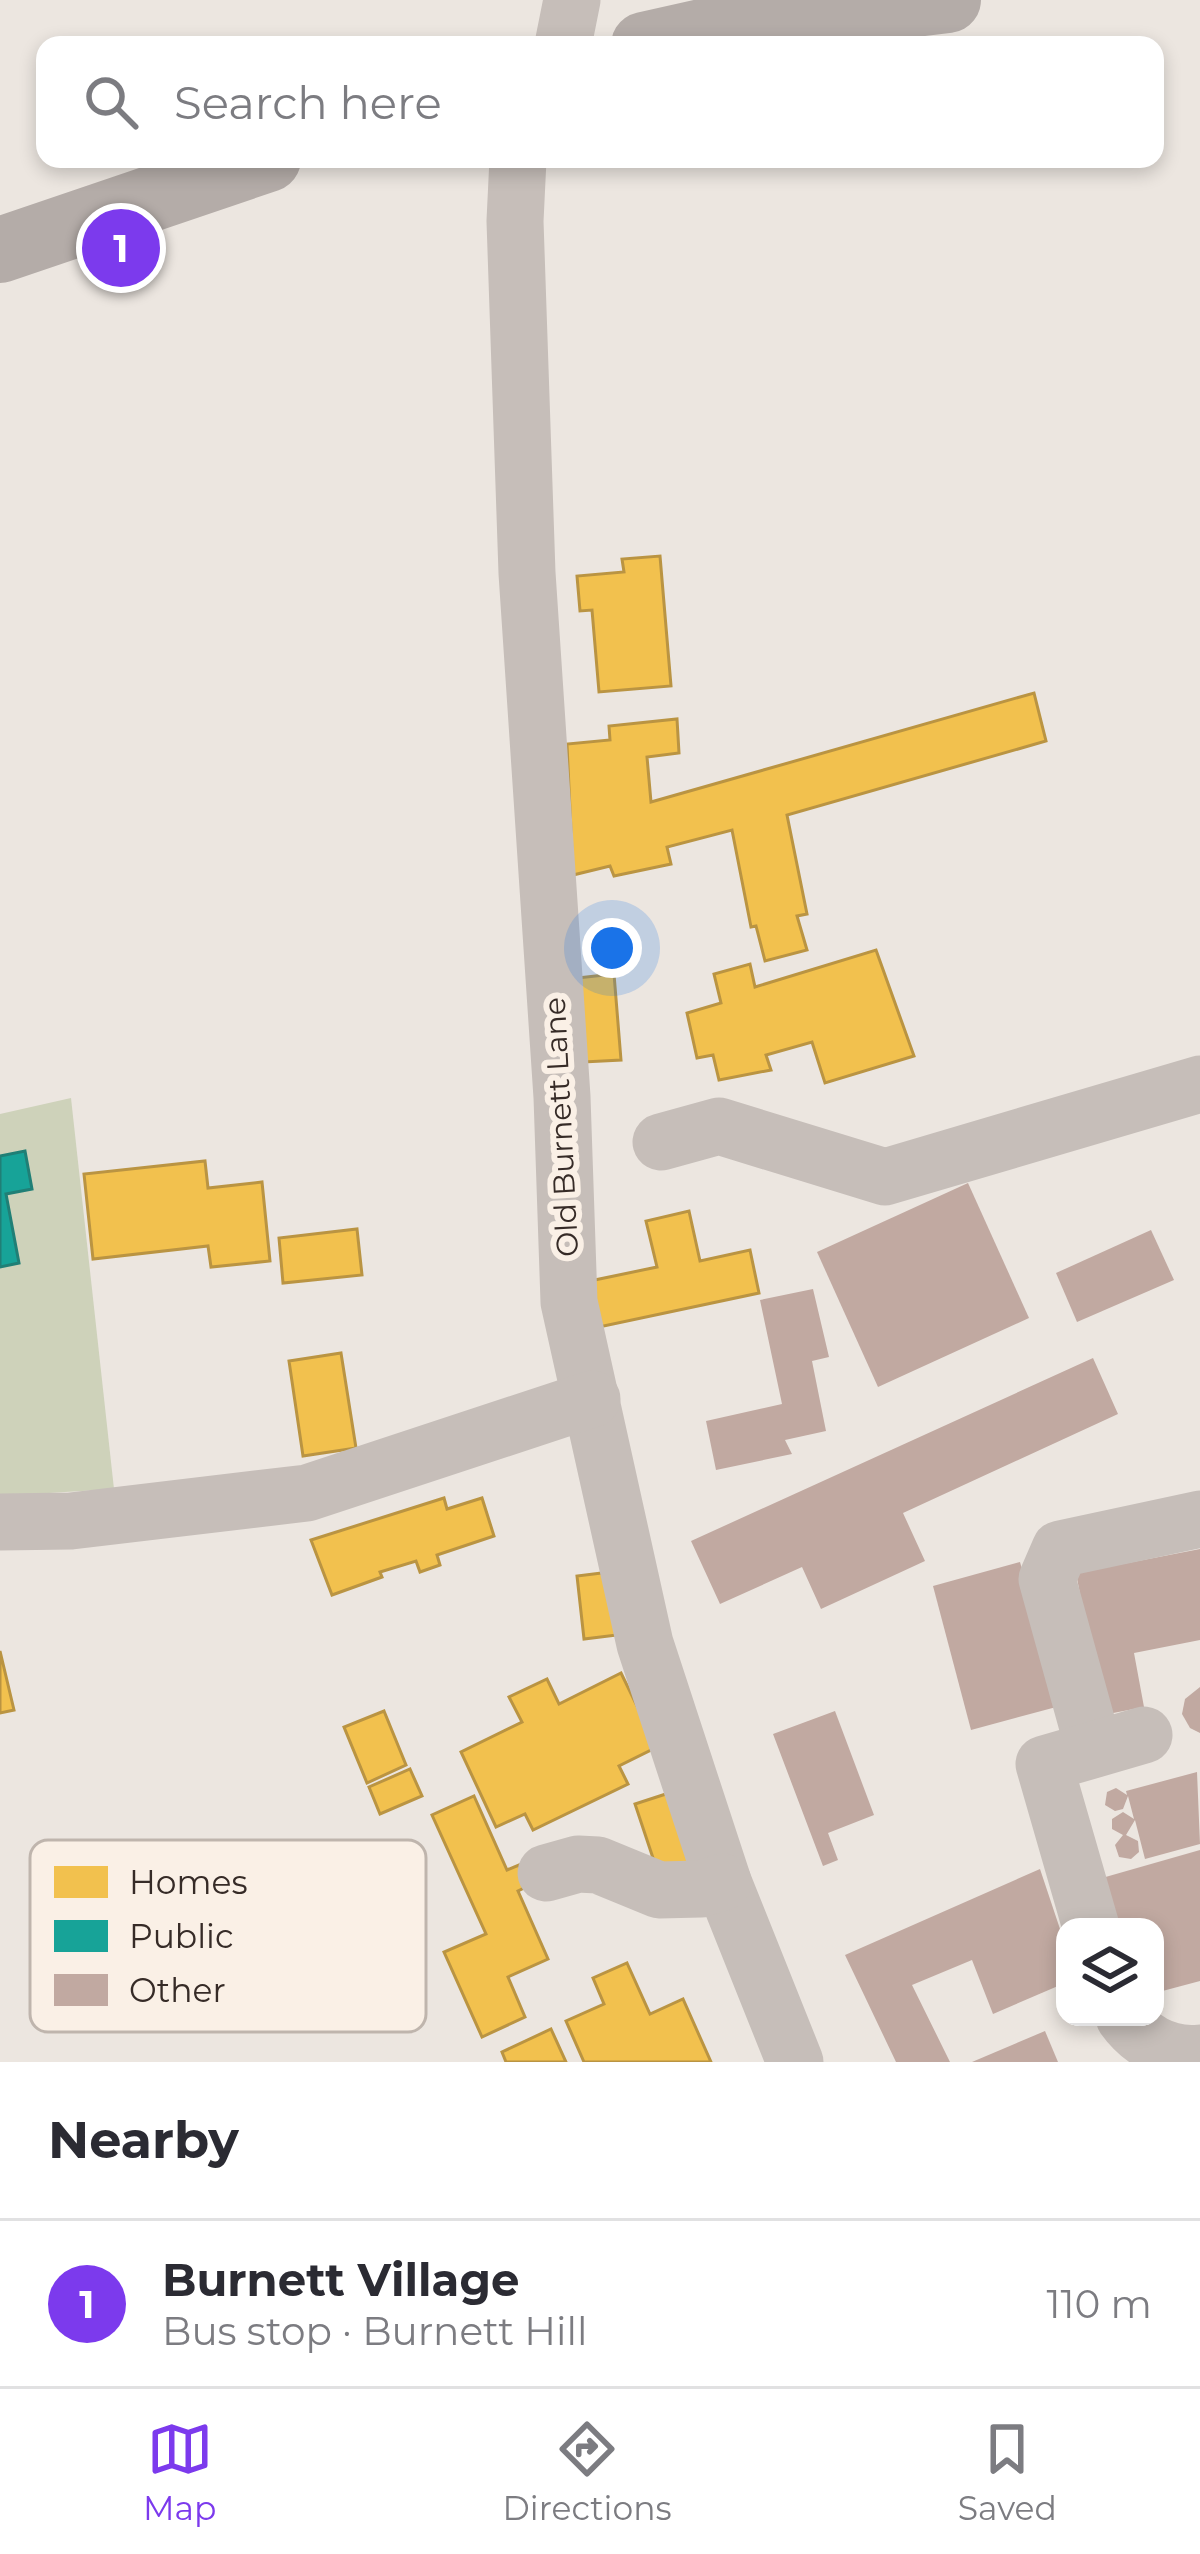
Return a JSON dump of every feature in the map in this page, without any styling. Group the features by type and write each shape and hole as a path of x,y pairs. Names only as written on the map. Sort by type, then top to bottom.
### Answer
{"main road":[{"path":"684,36 948,0"},
{"path":"0,250 241,168"}],"street":[{"path":"564,36 572,0"},
{"name":"Old Burnett Lane","path":"518,168 515,220 527,573 562,1097 569,1302 645,1644 722,1882 795,2062"},
{"path":"661,1142 719,1126 885,1178 1200,1084"},
{"path":"0,1522 71,1521 307,1493 592,1399"},
{"path":"1088,1918 1045,1764 1119,1742 1046,1579 1060,1549 1200,1519"},
{"path":"546,1873 598,1864 659,1890 701,1889 722,1882"},
{"path":"1134,2026 1157,2047 1200,2053"}],"green space":[{"path":"71,1098 114,1489 0,1496 0,1114"}],"building: Homes":[{"path":"660,556 671,686 599,692 592,610 580,611 577,576 624,572 622,559"},
{"path":"1034,693 1046,741 787,815 807,914 797,916 807,950 765,961 756,926 751,927 732,830 667,847 671,864 614,876 610,866 573,875 567,744 610,740 609,726 677,719 679,753 647,757 651,802"},
{"path":"876,950 914,1056 825,1083 812,1042 766,1055 771,1070 719,1080 713,1055 697,1058 687,1013 721,1003 714,974 750,964 755,987"},
{"path":"614,974 621,1060 584,1062 577,978"},
{"path":"205,1161 208,1188 262,1182 270,1261 211,1267 208,1246 93,1259 84,1174"},
{"path":"689,1211 700,1261 750,1250 759,1293 599,1327 590,1281 657,1267 646,1221"},
{"path":"357,1229 362,1275 283,1283 279,1238"},
{"path":"341,1353 356,1448 303,1456 289,1361"},
{"path":"444,1498 447,1509 482,1498 494,1536 437,1555 440,1565 420,1572 416,1561 332,1595 311,1540"},
{"path":"610,1572 617,1635 584,1639 577,1576"},
{"path":"0,1651 14,1710 0,1713"},
{"path":"621,1673 657,1747 619,1766 628,1784 533,1830 525,1814 496,1827 461,1752 522,1722 509,1697 547,1679 559,1704"},
{"path":"384,1711 406,1765 367,1783 344,1727"},
{"path":"410,1769 422,1796 380,1814 369,1787"},
{"path":"669,1793 694,1867 660,1879 635,1804"},
{"path":"474,1796 507,1870 519,1865 528,1886 518,1891 548,1959 508,1977 525,2017 482,2037 444,1952 486,1934 432,1815"},
{"path":"627,1963 650,2014 683,1999 711,2062 584,2062 566,2021 604,2004 593,1978"},
{"path":"551,2029 566,2062 506,2062 502,2052"}],"building: Public":[{"path":"25,1151 32,1189 6,1194 19,1263 0,1267 0,1156"}],"building: Other":[{"path":"968,1183 1029,1318 878,1387 817,1252"},
{"path":"1151,1230 1174,1280 1077,1322 1056,1273"},
{"path":"813,1289 829,1357 812,1361 826,1431 785,1440 792,1454 716,1470 706,1421 782,1404 760,1300"},
{"path":"1093,1358 1118,1414 903,1513 925,1561 821,1609 802,1567 720,1604 691,1541"},
{"path":"1200,1549 1200,1640 1134,1653 1144,1707 1103,1715 1076,1573"},
{"path":"1020,1562 1060,1706 971,1730 933,1586"},
{"path":"1200,1687 1200,1733 1190,1728 1182,1714 1185,1699"},
{"path":"835,1711 874,1815 828,1833 838,1860 823,1866 773,1734"},
{"path":"1197,1772 1200,1844 1145,1859 1135,1820 1126,1835 1138,1841 1139,1852 1131,1859 1119,1857 1115,1845 1123,1835 1112,1829 1112,1819 1123,1812 1134,1819 1128,1796 1123,1809 1115,1811 1105,1805 1107,1792 1116,1788 1127,1795 1126,1791"},
{"path":"1200,1850 1200,1981 1164,1991 1164,1918 1113,1918 1102,1878"},
{"path":"1040,1869 1056,1918 1056,1987 993,2014 972,1960 912,1985 950,2062 896,2062 845,1955"},
{"path":"1045,2031 1058,2062 972,2062"}],"place":[{"name":"Burnett Village","path":"121,248"}]}
